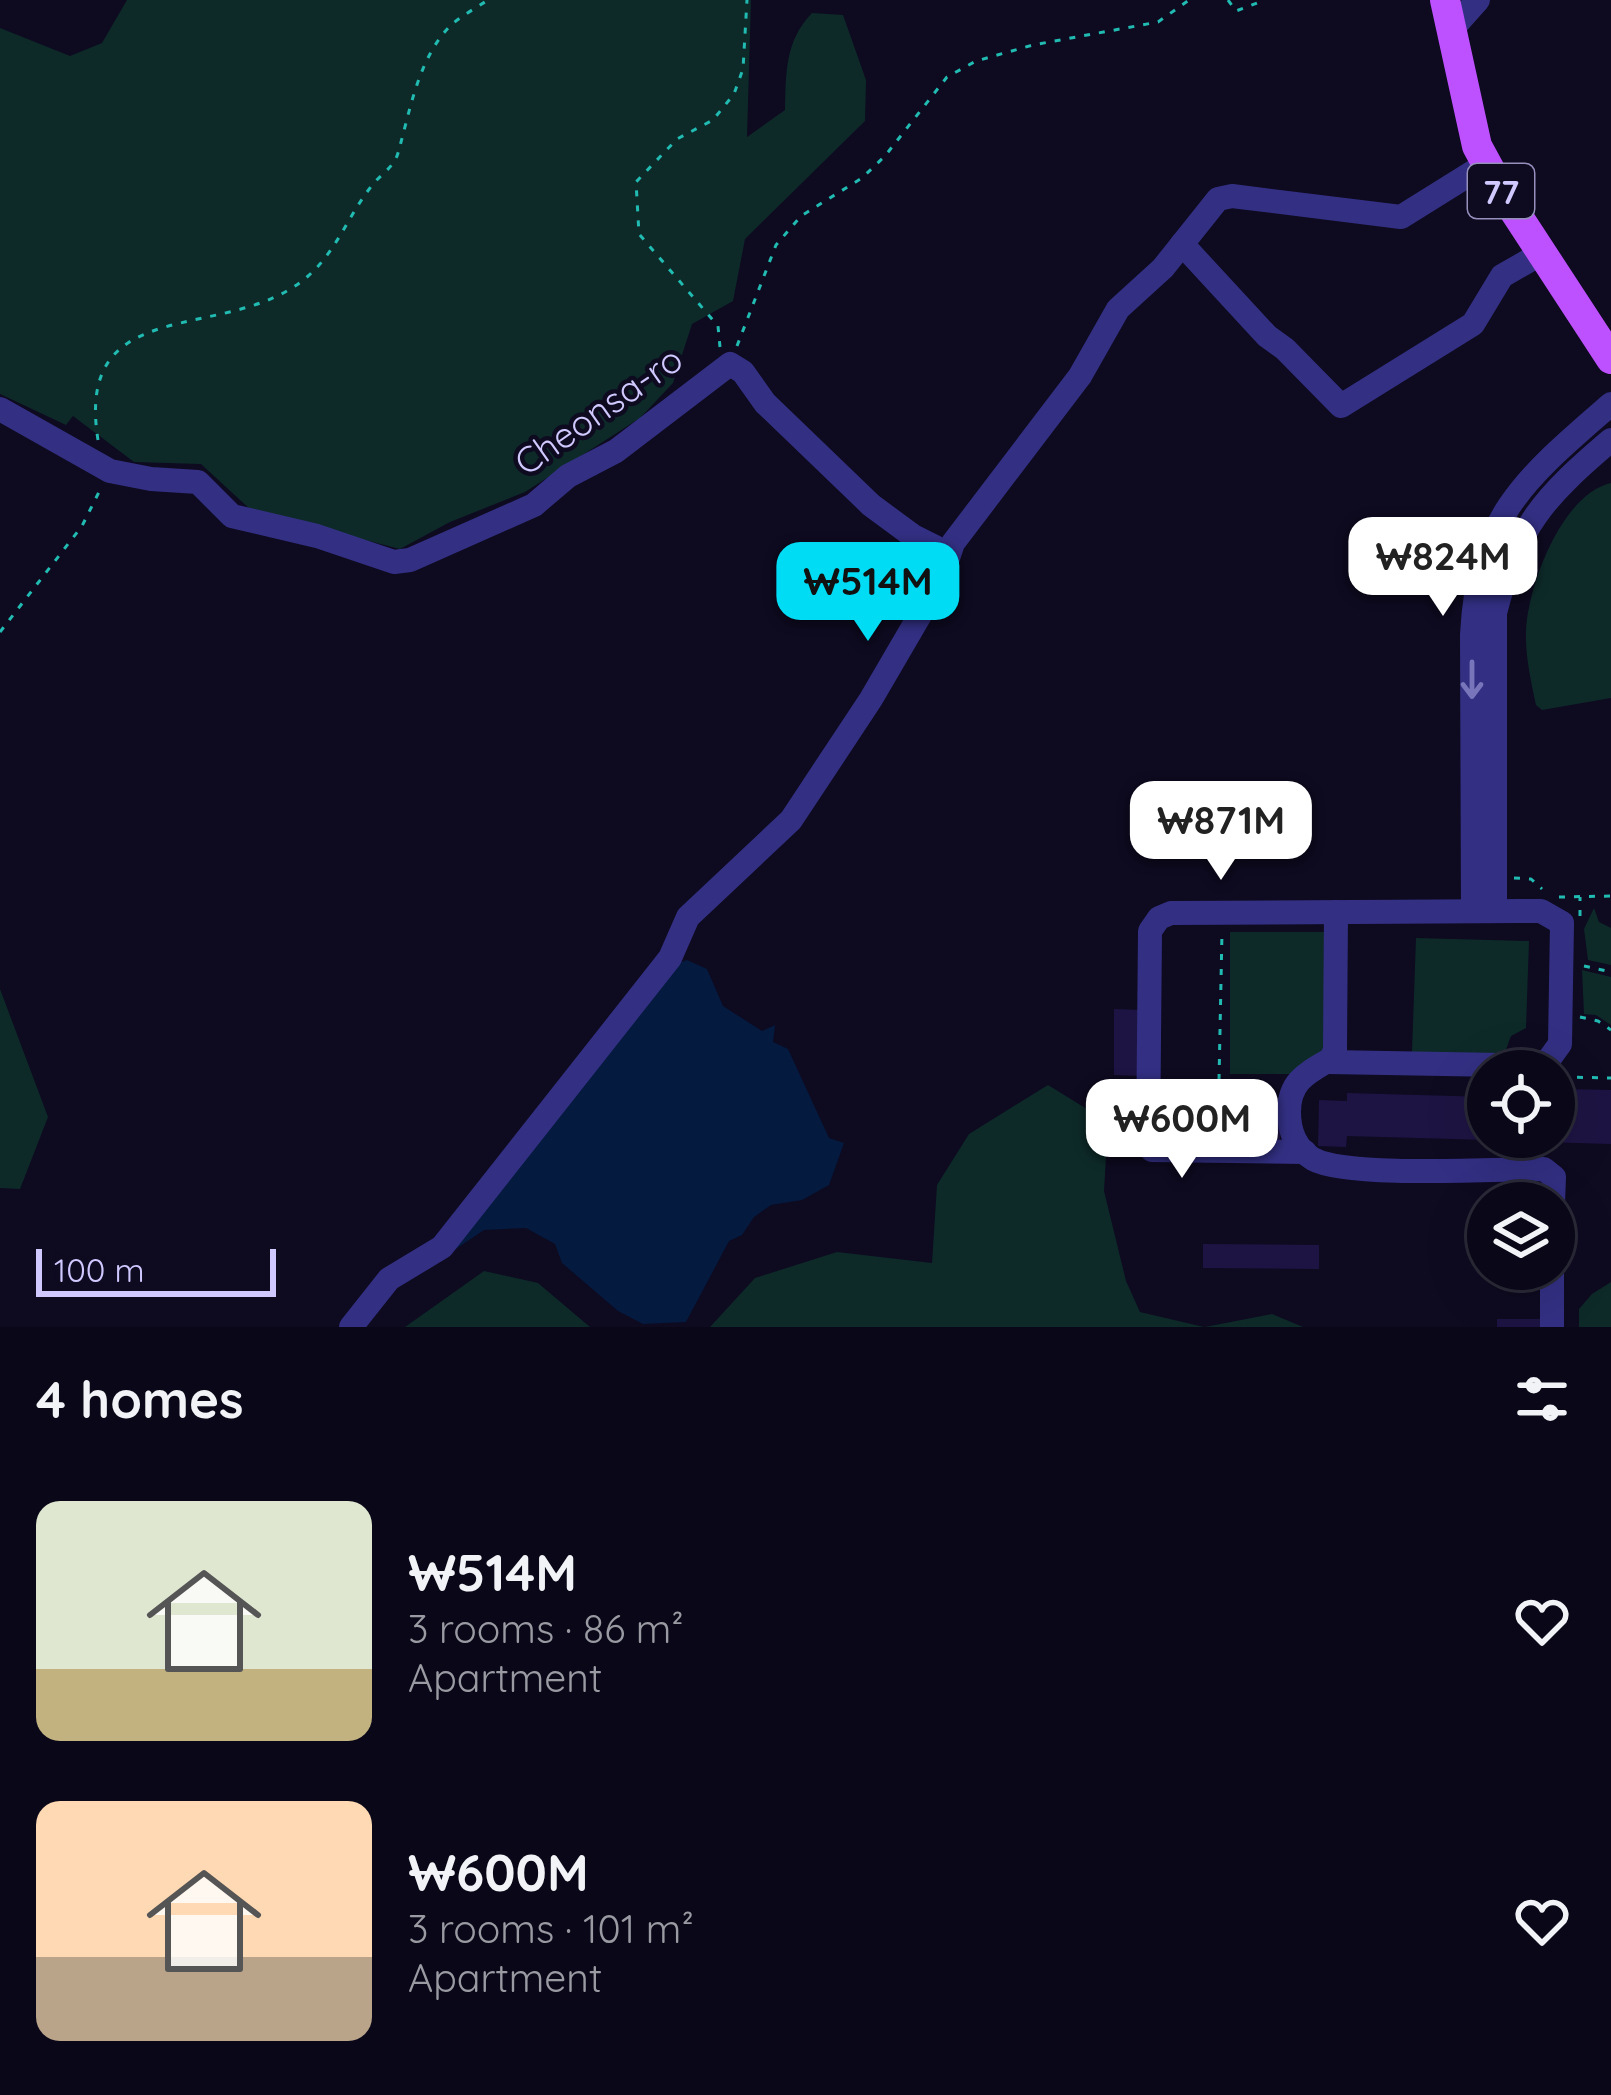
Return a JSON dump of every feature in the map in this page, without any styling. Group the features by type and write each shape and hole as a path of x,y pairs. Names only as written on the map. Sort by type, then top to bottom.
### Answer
{"main road":[{"name":"77","path":"1449,14 1468,115 1486,164 1611,358"}],"street":[{"path":"1449,14 1478,0"},
{"path":"351,1327 389,1279 442,1247 670,958 688,917 791,820 871,699 941,579 953,543 1081,376 1118,309 1163,268 1218,199 1232,196 1401,217 1486,164"},
{"path":"1182,244 1267,336 1342,406 1473,324 1502,276 1542,254"},
{"name":"Cheonsa-ro","path":"0,409 105,468 151,479 198,482 232,516 317,536 394,562 410,560 534,505 568,476 616,451 727,366"},
{"path":"727,366 743,371 765,403 871,505 913,536 950,554"},
{"path":"1496,911 1472,635 1474,595 1485,552 1504,510 1526,480 1611,404"},
{"path":"1496,911 1495,613 1524,528 1547,498 1611,440"},
{"path":"1305,1152 1152,1150 1148,1146 1150,931 1160,918 1171,913 1496,911 1552,915 1562,923 1560,1029 1558,1051 1547,1062 1328,1061 1303,1073 1293,1088 1289,1125 1297,1145 1315,1160 1351,1168 1544,1169 1554,1182"},
{"path":"1328,1061 1335,1050 1336,912"},
{"path":"1552,1290 1552,1327"}],"path":[{"path":"0,632 82,526 105,468 93,409 105,362 116,348 146,330 272,302 325,261 365,194 398,154 410,105 438,43 451,25 488,0"},
{"path":"727,366 718,326 639,234 636,182 677,139 713,120 734,94 743,69 747,0"},
{"name":"Cheonsa-ro","path":"727,366 776,245 801,216 862,178 885,156 947,77 976,61 1033,45 1158,22 1189,0"},
{"path":"1228,0 1236,11 1265,0"},
{"path":"1552,915 1553,898 1611,896"},
{"path":"1219,1081 1222,913"},
{"path":"1580,966 1611,972"},
{"path":"1560,1029 1586,1017 1611,1030"},
{"path":"1575,1077 1611,1078"}],"green space":[{"path":"127,0 751,0 747,137 785,110 789,58 803,24 812,13 843,15 866,80 865,121 745,239 733,301 692,324 673,383 640,418 525,492 450,522 400,549 252,511 201,464 134,462 73,416 66,425 0,394 0,28 70,56 102,43"},
{"path":"1611,483 1611,698 1542,710 1536,705 1526,649 1533,590 1563,523 1577,504"},
{"path":"1594,908 1599,922 1611,928 1611,965 1588,960 1584,929"},
{"path":"1230,932 1328,932 1327,1051 1292,1074 1230,1074"},
{"path":"1416,938 1529,941 1526,1028 1511,1036 1506,1050 1412,1052"},
{"path":"1582,970 1611,977 1611,1025 1596,1015 1584,1014"},
{"path":"0,989 48,1117 20,1189 0,1188"},
{"path":"1048,1085 1108,1122 1104,1191 1126,1281 1140,1312 1204,1327 710,1327 755,1278 837,1252 932,1263 937,1185 969,1134"},
{"path":"484,1271 538,1283 590,1327 405,1327"},
{"path":"1611,1282 1611,1327 1579,1327 1579,1309"},
{"path":"1272,1314 1303,1327 1205,1327"}],"water":[{"path":"687,960 707,969 723,1006 762,1031 775,1025 773,1042 788,1049 829,1138 844,1143 829,1185 802,1200 771,1205 754,1217 742,1235 729,1241 686,1322 643,1324 618,1311 562,1263 555,1244 526,1228 484,1230 453,1251 673,965"}],"building":[{"path":"1114,1009 1140,1010 1140,1076 1114,1075"},
{"path":"1575,1089 1611,1090 1611,1144 1575,1143"},
{"path":"1347,1093 1467,1096 1467,1139 1347,1136 1346,1147 1318,1146 1319,1100 1347,1101"},
{"path":"1163,1099 1280,1099 1280,1150 1263,1150 1263,1136 1163,1144"},
{"path":"1203,1244 1319,1245 1319,1269 1203,1268"},
{"path":"1497,1319 1543,1319 1542,1327 1497,1327"}]}
